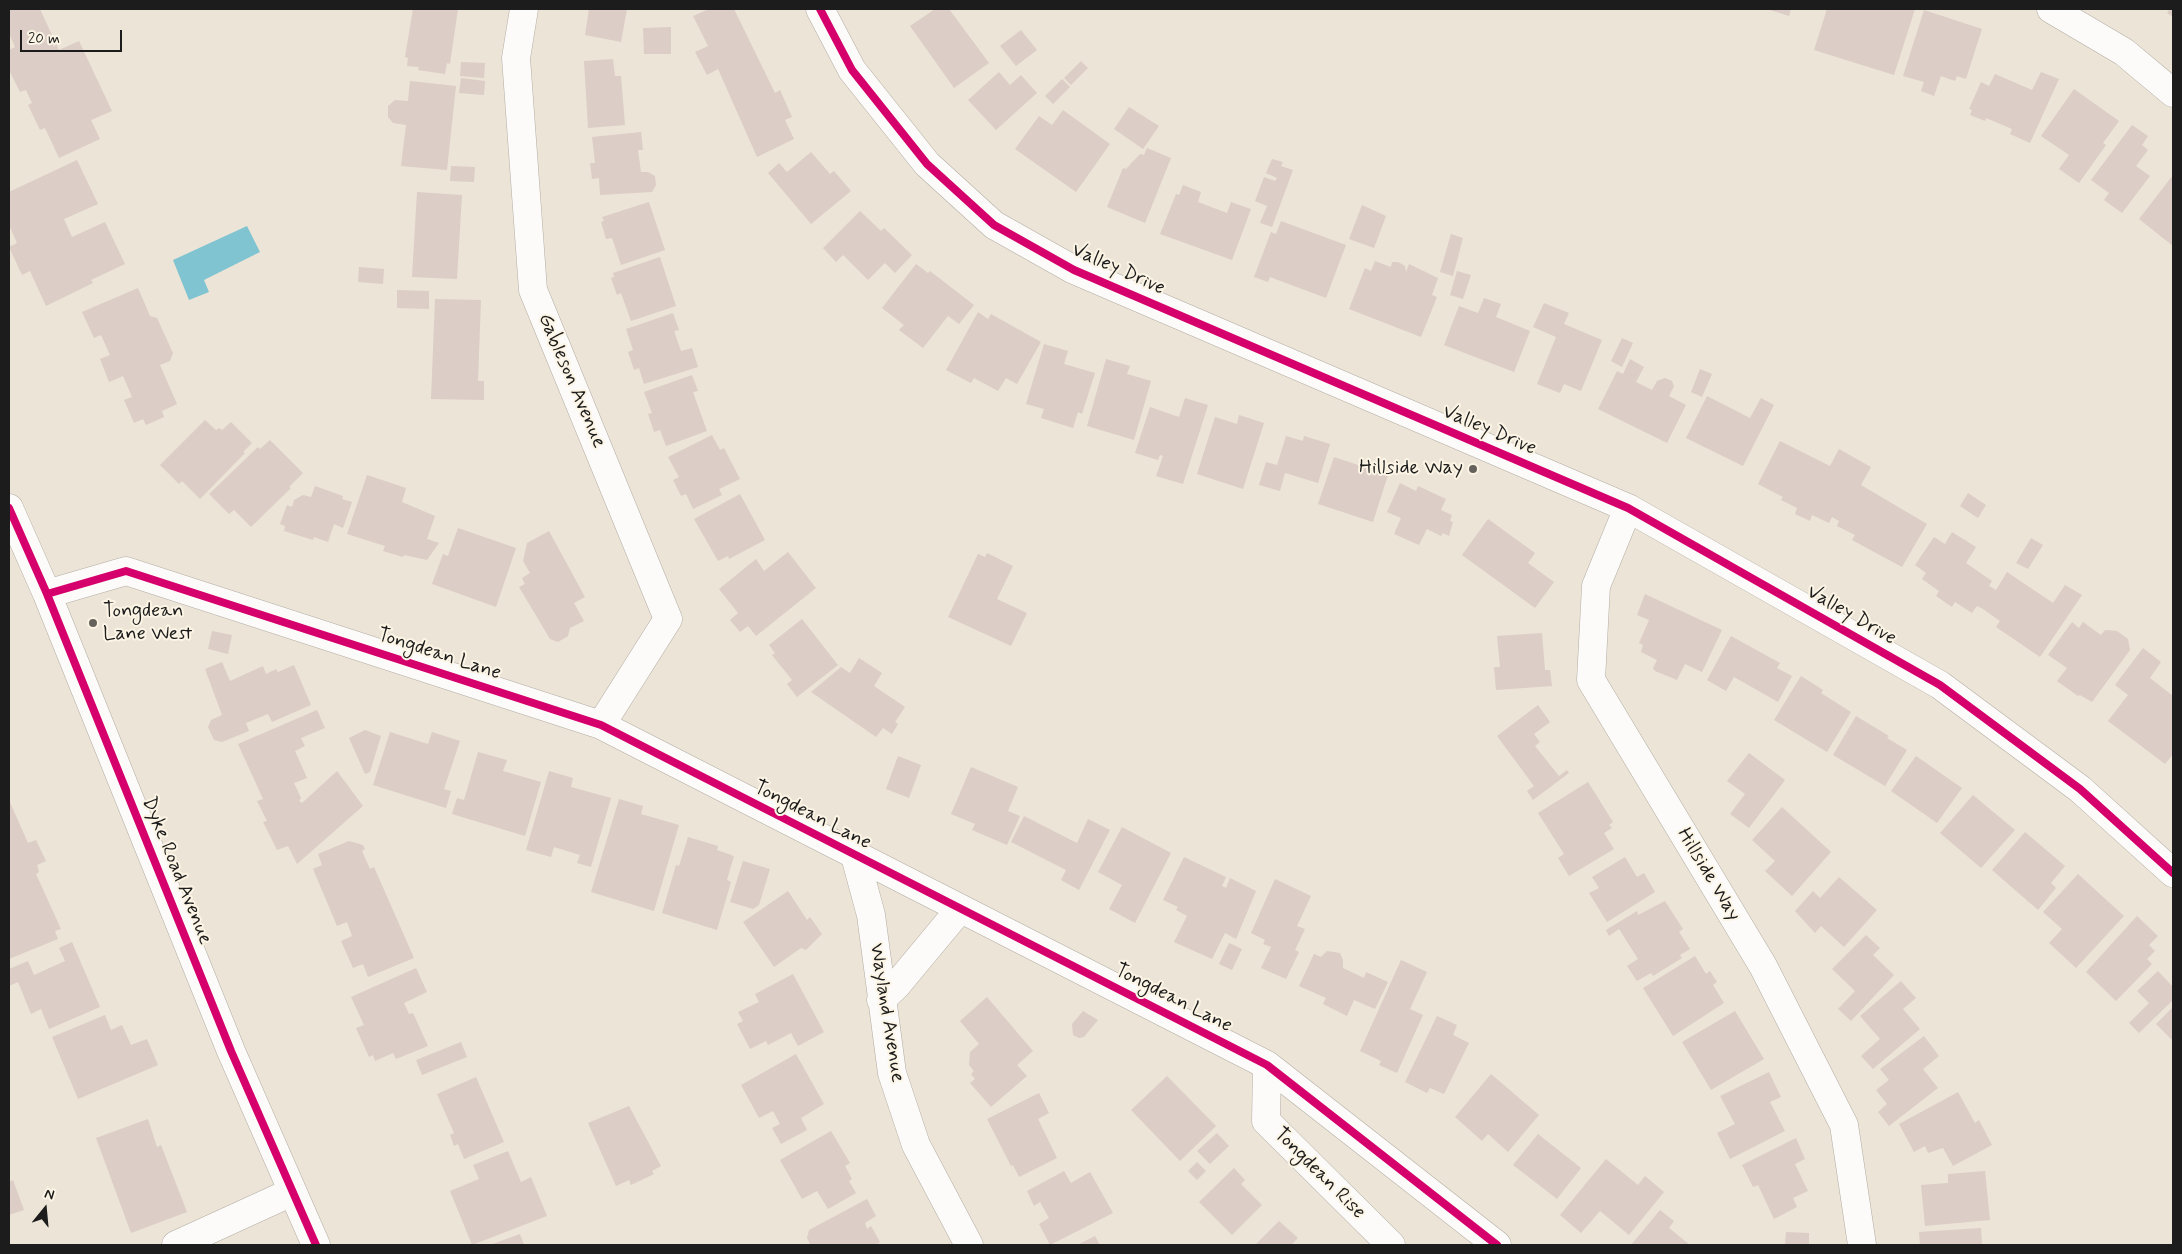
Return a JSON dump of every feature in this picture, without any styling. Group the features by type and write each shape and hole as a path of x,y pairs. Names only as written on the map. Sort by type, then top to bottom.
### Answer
{"street":[{"name":"Gableson Avenue","path":"524,9 516,58 533,290 668,619 601,725"},
{"name":"Valley Drive","path":"820,9 852,70 928,164 994,225 1074,270 1628,508 1940,685 2080,788 2173,873"},
{"path":"2051,9 2124,52 2173,93"},
{"name":"Dyke Road Avenue","path":"9,508 47,594 231,1051 316,1245"},
{"name":"Hillside Way","path":"1628,508 1596,586 1591,680 1763,966 1844,1125 1862,1245"},
{"name":"Tongdean Lane","path":"47,594 126,570 601,725 1267,1065 1498,1245"},
{"name":"Wayland Avenue","path":"855,856 870,915 892,1073 916,1145 969,1245"},
{"path":"881,1000 896,986 960,909"},
{"name":"Tongdean Rise","path":"1267,1065 1266,1121 1390,1245"},
{"path":"176,1245 292,1192"}],"water":[{"path":"247,226 260,252 204,280 209,292 189,300 173,260"}],"building":[{"path":"9,9 40,9 59,50 79,41 112,111 91,120 100,139 59,158 45,128 40,130 28,105 32,103 26,90 20,92 9,70 9,50 15,47 9,33"},
{"path":"413,9 458,9 450,64 447,63 445,74 418,70 419,67 407,66 408,58 405,57"},
{"path":"589,9 627,9 621,42 585,35"},
{"path":"709,9 734,9 775,93 780,90 792,117 785,120 794,139 757,157 718,69 707,75 695,52 708,46 693,16"},
{"path":"935,9 949,9 989,63 954,88 910,26"},
{"path":"1767,9 1791,9 1789,16"},
{"path":"1827,9 1915,9 1894,75 1814,50"},
{"path":"2170,9 2173,9 2173,17 2167,13"},
{"path":"1924,10 1982,29 1966,79 1957,76 1955,81 1941,76 1934,96 1921,91 1924,82 1903,76"},
{"path":"671,27 671,54 644,54 643,28"},
{"path":"1021,30 1037,50 1016,66 1000,46"},
{"path":"613,59 615,76 621,76 625,125 588,128 584,61"},
{"path":"1081,61 1088,68 1071,85 1064,78"},
{"path":"461,62 485,63 484,78 460,76"},
{"path":"999,72 1010,85 1021,75 1037,93 996,130 968,100"},
{"path":"2041,72 2059,79 2030,143 2010,134 2012,129 1986,118 1985,121 1970,115 1972,110 1969,109 1981,82 1989,86 1995,74 2032,90"},
{"path":"461,78 485,81 484,95 459,93"},
{"path":"1062,79 1070,87 1053,104 1045,96"},
{"path":"410,81 456,86 447,170 401,166 406,125 393,123 388,117 388,106 395,100 408,101"},
{"path":"2074,89 2119,121 2103,143 2106,145 2079,183 2059,169 2069,155 2041,136"},
{"path":"1129,107 1159,126 1143,149 1114,129"},
{"path":"1063,110 1110,144 1076,192 1015,149 1039,116 1052,125"},
{"path":"2132,125 2148,136 2142,145 2148,150 2136,166 2150,176 2122,213 2104,200 2109,193 2091,180"},
{"path":"641,132 643,150 638,150 641,172 648,172 655,176 656,185 652,192 600,195 599,178 592,179 590,163 595,163 592,137"},
{"path":"1147,148 1171,158 1145,223 1107,207 1123,168 1126,169 1140,154 1144,155"},
{"path":"811,152 830,174 834,171 851,191 811,224 768,173 779,163 787,172"},
{"path":"1272,159 1283,162 1281,166 1293,170 1272,227 1260,223 1267,206 1255,201 1264,177 1275,181 1277,178 1266,173"},
{"path":"77,160 98,204 64,219 72,237 105,222 125,264 91,280 93,283 46,306 30,271 22,275 9,247 17,243 9,225 9,192"},
{"path":"451,166 475,167 474,182 450,181"},
{"path":"2173,175 2173,246 2139,219"},
{"path":"1183,185 1201,192 1198,202 1227,213 1231,202 1251,209 1232,260 1160,234 1176,194 1179,195"},
{"path":"417,192 462,195 457,279 412,277"},
{"path":"649,202 665,250 621,265 612,238 606,239 601,222 604,221 602,217"},
{"path":"1362,205 1386,216 1374,248 1349,239"},
{"path":"860,211 881,231 884,228 912,255 895,273 885,263 868,280 843,255 836,262 823,248"},
{"path":"1281,221 1346,245 1326,298 1270,277 1268,282 1254,277 1271,232 1276,234"},
{"path":"1451,234 1463,238 1453,276 1440,272"},
{"path":"660,257 676,306 631,321 621,293 617,295 611,278 614,277 613,273"},
{"path":"1375,261 1391,267 1392,262 1398,262 1405,266 1406,272 1409,264 1438,278 1432,295 1437,297 1421,337 1349,309 1365,268 1371,271"},
{"path":"916,264 928,273 930,271 974,305 959,324 948,316 923,348 899,330 904,325 882,308"},
{"path":"359,267 384,269 383,284 358,282"},
{"path":"1457,271 1471,275 1463,299 1450,295"},
{"path":"138,288 150,316 157,318 173,353 170,361 160,365 177,404 162,411 164,417 146,425 143,419 134,423 124,400 132,397 123,376 109,382 100,359 110,355 101,335 94,338 82,312"},
{"path":"397,290 429,291 429,309 397,308"},
{"path":"1484,298 1501,304 1496,317 1530,331 1514,372 1444,345 1459,306 1478,313"},
{"path":"435,299 481,300 478,381 484,381 484,400 431,399"},
{"path":"1544,303 1569,313 1564,324 1602,340 1581,391 1564,384 1560,393 1537,384 1556,337 1533,327"},
{"path":"978,312 988,319 991,314 1041,342 1017,384 1006,378 998,391 974,378 971,383 946,370"},
{"path":"673,313 679,330 674,331 681,351 692,348 698,367 644,384 639,368 634,370 628,352 633,350 626,329"},
{"path":"1622,338 1633,343 1622,367 1611,361"},
{"path":"1044,344 1068,351 1064,364 1095,373 1082,414 1078,412 1073,428 1041,418 1044,409 1026,404"},
{"path":"1106,359 1130,366 1127,374 1151,381 1134,440 1087,426"},
{"path":"1630,359 1644,367 1636,382 1652,390 1657,381 1665,378 1672,381 1674,386 1669,396 1686,405 1667,443 1598,409 1617,371 1623,374"},
{"path":"1700,369 1712,374 1702,397 1691,392"},
{"path":"692,375 698,391 693,392 707,431 666,446 660,430 654,432 648,414 652,413 644,392"},
{"path":"1707,396 1750,418 1761,398 1774,405 1743,466 1686,438"},
{"path":"1185,398 1208,405 1183,484 1156,476 1163,456 1160,455 1158,460 1135,453 1150,407 1179,417"},
{"path":"1239,415 1264,423 1243,489 1197,474 1215,417 1237,424"},
{"path":"205,420 216,430 219,428 222,430 231,422 252,443 243,452 245,453 200,499 182,481 179,484 160,465"},
{"path":"712,435 720,450 724,448 740,479 719,489 722,495 693,509 686,494 681,496 673,480 679,477 668,457"},
{"path":"1286,436 1303,441 1304,436 1330,444 1318,483 1285,473 1280,491 1259,485 1266,462 1277,465"},
{"path":"270,440 303,473 289,487 291,488 251,527 234,510 229,514 209,494 258,447 260,449"},
{"path":"1780,441 1830,466 1839,449 1871,467 1861,485 1927,524 1902,567 1852,540 1855,535 1837,526 1839,521 1832,517 1829,523 1812,515 1810,521 1795,514 1797,508 1781,500 1783,497 1758,484"},
{"path":"1334,457 1388,475 1373,522 1318,504"},
{"path":"367,475 406,488 402,502 435,516 427,539 439,543 427,560 404,555 403,557 383,551 385,546 347,534"},
{"path":"1400,483 1416,491 1418,486 1446,499 1441,510 1452,515 1450,521 1453,522 1449,536 1443,533 1441,536 1427,529 1419,545 1394,534 1401,518 1387,512"},
{"path":"315,486 343,496 342,499 352,502 343,528 334,524 328,542 314,537 313,540 284,531 285,526 280,524 287,505 292,507 294,500 303,495 311,497"},
{"path":"1968,493 1986,505 1978,518 1960,506"},
{"path":"740,494 765,540 729,559 728,556 718,561 694,519"},
{"path":"1488,519 1535,553 1528,563 1554,582 1535,608 1462,555"},
{"path":"458,528 516,548 496,607 432,584 443,554 448,556"},
{"path":"549,531 585,597 574,603 584,621 570,628 568,636 558,642 550,639 519,587 525,584 522,578 530,573 523,561 527,543"},
{"path":"1952,532 1976,547 1966,563 1992,581 1989,586 1996,590 2007,572 2053,603 2065,585 2082,595 2040,657 1996,627 2000,621 1983,609 1977,606 1972,613 1955,602 1952,607 1936,596 1939,591 1922,579 1926,573 1915,565 1934,537 1945,544"},
{"path":"2031,538 2043,545 2028,569 2016,563"},
{"path":"788,552 816,588 756,636 748,626 740,632 730,620 738,613 719,589 756,559 764,571"},
{"path":"987,553 1013,566 997,599 1027,613 1011,646 948,617 978,554 985,557"},
{"path":"1645,594 1722,630 1702,672 1685,664 1677,680 1655,671 1653,668 1657,660 1641,652 1643,645 1639,643 1649,620 1637,615"},
{"path":"802,619 838,665 797,697 787,684 792,680 772,655 775,653 769,645"},
{"path":"2072,622 2079,628 2083,622 2101,635 2105,630 2117,631 2128,639 2130,650 2092,702 2080,695 2078,696 2057,681 2067,668 2048,655"},
{"path":"212,631 232,635 228,654 208,649"},
{"path":"1542,633 1545,670 1550,670 1552,686 1496,690 1494,667 1500,667 1497,636"},
{"path":"1731,636 1780,663 1777,668 1792,676 1778,702 1734,677 1726,691 1707,680"},
{"path":"2143,648 2161,662 2150,678 2173,696 2173,754 2165,764 2108,721 2128,695 2115,685"},
{"path":"859,658 882,673 874,686 905,707 895,722 898,724 892,734 883,728 876,737 811,692 841,667 850,673"},
{"path":"222,662 230,681 263,666 266,674 276,669 278,672 294,665 311,705 272,722 268,714 246,723 249,731 222,742 214,740 208,727 211,720 222,715 205,669"},
{"path":"1801,676 1823,690 1821,693 1851,712 1827,752 1774,720"},
{"path":"1538,705 1550,722 1534,734 1540,742 1535,746 1559,776 1567,770 1569,773 1533,800 1527,791 1534,786 1497,736"},
{"path":"317,710 325,728 301,738 305,746 295,751 307,778 294,783 301,798 299,801 302,803 337,771 363,806 297,864 288,846 277,850 263,822 267,821 257,801 263,799 238,744"},
{"path":"1856,716 1889,736 1887,738 1907,750 1885,786 1833,755"},
{"path":"365,730 381,736 370,772 365,774 349,738"},
{"path":"390,732 428,744 432,732 460,741 444,789 451,791 446,808 373,785"},
{"path":"478,752 507,760 503,771 541,782 525,836 452,814 457,798 464,800"},
{"path":"1749,753 1785,780 1749,828 1730,814 1745,794 1727,781"},
{"path":"898,756 921,765 909,798 886,789"},
{"path":"1916,756 1962,788 1937,823 1891,791"},
{"path":"971,767 1018,787 1008,811 1020,816 1007,845 972,830 975,824 951,814"},
{"path":"549,771 573,778 571,787 611,798 591,867 577,863 580,855 554,847 551,857 526,850"},
{"path":"1588,782 1613,822 1609,825 1612,828 1604,833 1614,849 1569,876 1558,858 1564,854 1538,813"},
{"path":"1973,795 2015,830 1981,868 1940,833"},
{"path":"619,799 643,806 641,814 679,825 654,911 591,892"},
{"path":"9,800 28,843 36,840 46,861 37,865 39,872 36,874 61,929 55,931 58,939 9,959"},
{"path":"1782,807 1831,852 1792,896 1765,871 1775,861 1752,840"},
{"path":"1024,816 1077,843 1088,819 1110,830 1079,890 1061,880 1066,870 1011,842"},
{"path":"1122,827 1171,853 1135,923 1109,909 1122,885 1098,872"},
{"path":"2025,832 2065,866 2051,883 2056,888 2038,910 1992,870"},
{"path":"688,837 718,846 717,850 734,856 727,880 731,882 717,930 662,913 676,865 679,866"},
{"path":"349,841 363,845 365,849 362,851 370,869 374,867 414,958 368,977 363,964 353,968 341,941 352,936 347,922 337,926 313,869 322,865 318,854"},
{"path":"1184,857 1226,877 1222,886 1226,888 1230,878 1256,891 1236,939 1225,933 1212,959 1174,942 1187,916 1176,910 1178,907 1163,900"},
{"path":"1625,857 1637,877 1644,873 1655,892 1607,922 1589,893 1599,888 1592,877"},
{"path":"743,861 770,869 759,905 753,909 730,902"},
{"path":"2078,874 2124,916 2076,968 2049,943 2062,929 2043,912"},
{"path":"1839,877 1877,910 1844,947 1821,926 1815,933 1795,911 1813,891 1820,898"},
{"path":"1275,879 1311,896 1297,926 1305,929 1295,950 1299,952 1286,979 1261,968 1271,947 1263,944 1265,940 1251,933"},
{"path":"788,891 807,920 810,917 822,934 806,950 801,948 774,967 743,922"},
{"path":"1665,901 1683,929 1679,932 1690,949 1680,955 1682,958 1653,976 1651,973 1637,981 1627,966 1638,959 1619,929 1609,936 1606,930 1637,911 1638,915"},
{"path":"2137,916 2158,936 2149,945 2155,951 2147,959 2152,964 2116,1001 2086,972"},
{"path":"1866,935 1880,948 1873,955 1894,975 1851,1021 1838,1009 1855,991 1832,969"},
{"path":"72,942 100,1007 49,1029 41,1009 31,1014 18,982 9,986 9,969 28,961 34,975 65,961 59,948"},
{"path":"1229,943 1242,949 1232,970 1219,964"},
{"path":"1327,951 1340,953 1343,960 1343,968 1364,978 1366,972 1388,982 1375,1009 1354,1000 1347,1016 1323,1004 1326,998 1299,986 1314,954 1321,957"},
{"path":"1695,956 1706,974 1710,971 1717,982 1713,985 1724,1003 1673,1036 1643,988"},
{"path":"1401,960 1427,972 1410,1009 1423,1015 1397,1073 1379,1065 1381,1061 1360,1051"},
{"path":"416,968 427,992 404,1003 409,1014 413,1013 428,1046 396,1059 393,1053 375,1061 373,1055 369,1057 356,1028 364,1025 351,997"},
{"path":"2158,971 2173,987 2173,1000 2139,1033 2129,1023 2149,1003 2137,991"},
{"path":"793,974 824,1032 798,1046 791,1033 768,1045 766,1041 750,1049 737,1024 743,1021 738,1012 759,1002 755,994"},
{"path":"1901,981 1916,998 1903,1009 1920,1029 1873,1069 1861,1056 1880,1039 1860,1016"},
{"path":"987,997 1033,1051 1017,1065 1027,1076 991,1107 970,1083 975,1079 971,1074 974,1071 969,1065 970,1052 979,1044 960,1021"},
{"path":"2173,1007 2173,1041 2156,1024"},
{"path":"1083,1011 1098,1020 1084,1037 1079,1038 1073,1035 1072,1024"},
{"path":"1735,1011 1764,1059 1711,1090 1682,1042"},
{"path":"105,1015 111,1030 122,1025 131,1045 147,1039 158,1065 78,1099 52,1037"},
{"path":"1437,1016 1457,1025 1453,1035 1469,1043 1444,1094 1430,1088 1427,1093 1405,1082"},
{"path":"1924,1036 1939,1056 1923,1069 1938,1088 1889,1126 1878,1112 1887,1104 1876,1090 1889,1080 1880,1069"},
{"path":"461,1042 467,1057 422,1075 416,1060"},
{"path":"796,1054 824,1104 801,1118 807,1130 781,1144 772,1128 780,1124 773,1111 759,1118 741,1085"},
{"path":"1769,1072 1781,1097 1770,1102 1785,1131 1730,1159 1717,1133 1735,1124 1720,1096"},
{"path":"1491,1074 1539,1115 1508,1152 1488,1134 1482,1141 1455,1117"},
{"path":"1167,1076 1216,1126 1180,1161 1131,1110"},
{"path":"476,1077 504,1142 464,1159 458,1144 454,1146 450,1135 454,1133 437,1094"},
{"path":"1958,1092 1975,1123 1979,1120 1992,1145 1953,1166 1943,1148 1928,1153 1925,1146 1914,1152 1899,1124"},
{"path":"1039,1093 1049,1113 1038,1119 1057,1158 1019,1177 1013,1165 1011,1166 987,1119"},
{"path":"629,1106 661,1166 652,1171 654,1174 631,1185 629,1180 616,1186 588,1123"},
{"path":"148,1119 157,1147 161,1145 187,1212 131,1233 96,1138"},
{"path":"831,1131 850,1163 845,1166 852,1179 849,1181 856,1193 828,1209 817,1191 802,1199 780,1160"},
{"path":"1217,1133 1229,1146 1210,1164 1197,1151"},
{"path":"1538,1134 1581,1168 1557,1199 1513,1165"},
{"path":"1796,1138 1805,1159 1795,1164 1808,1191 1793,1198 1797,1207 1774,1219 1758,1185 1753,1187 1742,1165"},
{"path":"508,1151 521,1182 531,1177 547,1216 472,1245 450,1191 479,1179 473,1165"},
{"path":"1606,1159 1638,1185 1645,1176 1664,1192 1629,1235 1600,1211 1581,1233 1560,1215"},
{"path":"1197,1162 1206,1171 1197,1180 1188,1171"},
{"path":"1234,1168 1245,1180 1241,1184 1262,1205 1232,1235 1199,1202"},
{"path":"1064,1171 1071,1183 1090,1172 1113,1213 1050,1245 1039,1224 1049,1218 1040,1202 1034,1206 1027,1191"},
{"path":"1985,1171 1990,1220 1925,1226 1921,1185 1948,1183 1948,1174"},
{"path":"13,1180 24,1210 9,1215 9,1182"},
{"path":"867,1199 876,1216 865,1223 867,1229 871,1226 880,1242 876,1245 810,1244 807,1238 809,1230"},
{"path":"1660,1210 1674,1221 1669,1228 1690,1245 1631,1245"},
{"path":"1279,1221 1298,1238 1291,1245 1255,1245"},
{"path":"1981,1228 1982,1245 1920,1245 1919,1232"},
{"path":"1786,1232 1809,1233 1809,1245 1785,1245"},
{"path":"520,1234 524,1245 490,1245"},
{"path":"1095,1236 1100,1245 1077,1245"}],"cycle path":[{"path":"820,9 852,70 927,164 994,225 1074,270 1628,508 1940,685 2080,789 2173,873"},
{"path":"9,508 47,594 231,1051 316,1245"},
{"path":"47,594 126,571 601,725 1267,1065 1497,1245"}],"place":[{"name":"Hillside Way","path":"1473,469"},
{"name":"Tongdean Lane West","path":"93,623"}]}
